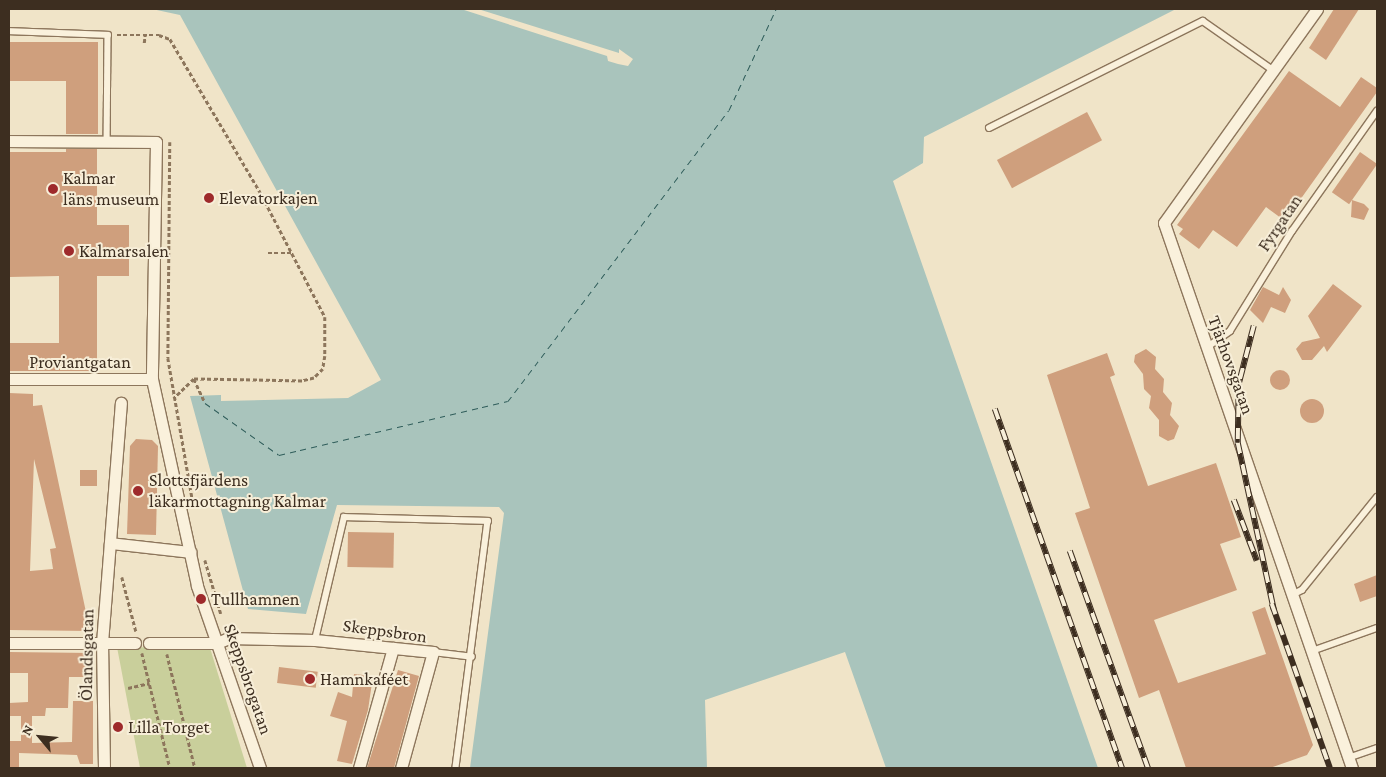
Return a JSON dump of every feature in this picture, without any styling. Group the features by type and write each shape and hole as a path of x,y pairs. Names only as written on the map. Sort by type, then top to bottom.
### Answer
{"street":[{"name":"Tjärhovsgatan","path":"1317,9 1164,223 1350,763"},
{"path":"9,141 107,142"},
{"name":"Skeppsbrogatan","path":"107,142 156,142 152,379 190,552 217,644 260,768"},
{"name":"Proviantgatan","path":"9,379 152,379"},
{"name":"Ölandsgatan","path":"104,768 102,643 121,403"},
{"path":"110,543 190,552"},
{"name":"Skeppsbron","path":"9,642 102,643 140,641 217,644 229,638 315,640 433,652 401,768"},
{"path":"359,768 393,648"}],"lane":[{"path":"989,128 1203,21 1272,70"},
{"path":"9,32 108,35 107,142"},
{"name":"Fyrgatan","path":"1206,348 1230,332 1292,231 1377,111"},
{"path":"1292,595 1302,590 1377,497"},
{"path":"315,640 344,517 488,521 472,657 456,768"},
{"path":"1312,652 1377,628"},
{"path":"433,652 472,657"},
{"path":"1350,763 1377,748"}],"path":[{"path":"108,35 145,35 170,39 292,253 325,317 323,369 314,378 302,381 194,379 174,398"},
{"path":"144,43 145,35"},
{"path":"170,142 168,358 194,509"},
{"path":"268,253 292,253"},
{"path":"194,379 205,403"},
{"path":"203,554 222,618"},
{"path":"122,577 140,641 170,768"},
{"path":"164,643 195,768"},
{"path":"128,688 149,683"}],"green space":[{"path":"117,647 210,648 247,768 140,768"}],"water":[{"path":"152,9 1176,9 924,137 923,163 893,181 1098,768 886,768 845,652 705,700 707,768 470,768 504,513 499,507 337,505 306,614 248,609 190,396 221,395 221,401 348,398 381,380 180,15"}],"pier":[{"path":"461,9 478,9 619,53 619,49 633,59 628,66 618,64 608,61 607,56"}],"building":[{"path":"1334,9 1359,9 1326,60 1309,48"},
{"path":"9,42 98,42 98,134 66,134 66,81 9,81"},
{"path":"1289,71 1340,107 1361,77 1377,88 1377,92 1285,221 1266,207 1237,247 1213,230 1199,249 1179,234 1183,229 1177,225"},
{"path":"1087,112 1102,140 1012,188 997,160"},
{"path":"66,149 97,149 97,225 129,225 129,276 97,276 97,371 9,371 9,343 59,343 59,276 9,277 9,152 66,152"},
{"path":"1360,152 1377,164 1349,204 1332,192"},
{"path":"1352,200 1364,204 1369,209 1364,220 1351,217"},
{"path":"1333,284 1362,306 1327,352 1324,346 1312,360 1302,360 1296,349 1302,342 1320,338 1308,316"},
{"path":"1263,287 1279,295 1283,287 1291,300 1285,313 1271,307 1263,323 1250,310"},
{"path":"1146,349 1156,357 1155,369 1164,379 1163,392 1172,403 1170,415 1179,426 1174,439 1168,441 1159,436 1159,420 1149,408 1151,396 1144,389 1143,374 1134,362 1135,355"},
{"path":"1107,353 1115,375 1110,377 1148,486 1216,463 1241,537 1220,544 1237,590 1154,620 1178,683 1266,654 1252,612 1265,607 1313,745 1307,755 1270,768 1186,768 1159,690 1139,698 1075,513 1090,508 1047,375"},
{"path":"1280,370 1287,373 1290,380 1287,387 1280,390 1273,387 1270,380 1273,373"},
{"path":"9,393 33,394 33,406 42,405 90,631 9,630","holes":["34,459 56,548 50,549 53,569 30,571"]},
{"path":"1312,399 1321,402 1324,411 1321,420 1312,423 1303,420 1300,411 1303,402"},
{"path":"136,439 152,440 158,446 156,535 127,534 130,446"},
{"path":"80,470 97,470 97,486 80,486"},
{"path":"348,532 394,533 393,568 347,567"},
{"path":"1377,575 1377,596 1360,602 1354,584"},
{"path":"9,652 92,653 93,677 69,677 68,708 46,708 45,716 32,716 32,743 72,742 73,701 93,701 93,764 80,764 77,755 19,753 19,768 9,768 9,741 21,741 21,716 9,716 9,703 28,702 28,673 9,673"},
{"path":"279,667 318,672 316,688 277,683"},
{"path":"398,670 419,676 394,768 367,768"},
{"path":"354,674 373,676 368,710 352,764 337,761 347,721 330,716 338,692 352,697"}],"ferry route":[{"path":"205,403 279,455 508,401 729,110 776,9"}],"railway":[{"path":"1254,326 1239,384 1238,443 1274,610"},
{"path":"995,409 1122,768"},
{"path":"1234,500 1257,561"},
{"path":"1070,551 1148,768"},
{"path":"1272,604 1330,768"}],"place":[{"name":"Kalmar läns museum","path":"53,189"},
{"name":"Elevatorkajen","path":"209,198"},
{"name":"Kalmarsalen","path":"69,251"},
{"name":"Slottsfjärdens läkarmottagning Kalmar","path":"138,491"},
{"name":"Tullhamnen","path":"201,599"},
{"name":"Hamnkaféet","path":"310,679"},
{"name":"Lilla Torget","path":"118,727"}]}
